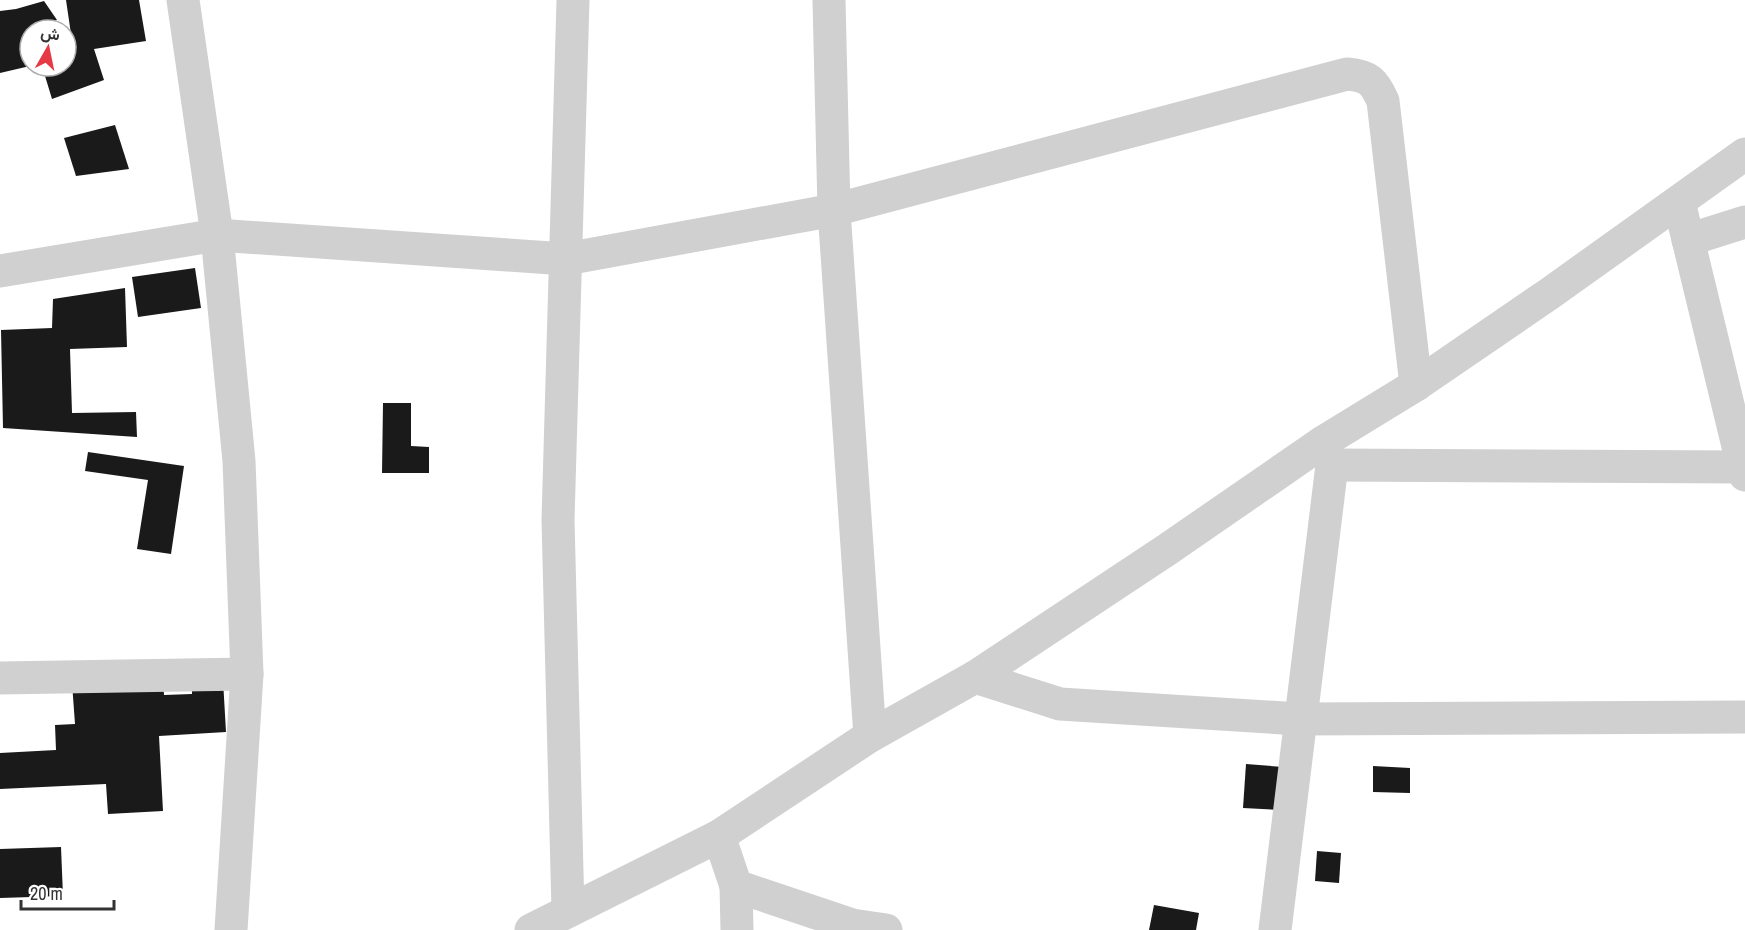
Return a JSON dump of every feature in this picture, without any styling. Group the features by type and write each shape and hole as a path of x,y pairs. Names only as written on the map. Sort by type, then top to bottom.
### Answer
{"street":[{"path":"183,0 218,235 239,461 247,674 231,930"},
{"path":"568,911 558,520 573,0"},
{"path":"830,0 834,210 870,736"},
{"path":"0,271 218,235 566,259 834,210 1347,75 1363,75 1375,85 1383,101 1416,385"},
{"path":"531,930 719,836 870,736 975,677 1168,549 1327,453 1416,385 1549,294 1745,154"},
{"path":"1327,453 1744,470 1679,202"},
{"path":"1688,240 1745,222"},
{"path":"1275,930 1300,718 1327,453"},
{"path":"0,678 247,674"},
{"path":"975,677 1060,704 1300,718 1745,717"},
{"path":"719,836 736,886 737,930"},
{"path":"736,886 852,926 886,930"}],"building":[{"path":"66,0 139,0 146,41 94,49 104,80 52,99 46,78 78,78 78,18 69,18"},
{"path":"44,1 56,18 18,18 18,69 0,73 0,11"},
{"path":"115,125 129,169 76,176 64,138"},
{"path":"195,268 201,308 138,317 132,277"},
{"path":"125,288 127,347 70,349 72,413 136,412 137,437 3,428 1,330 52,328 53,299"},
{"path":"383,403 411,403 411,446 429,447 429,473 382,473"},
{"path":"88,452 184,466 171,554 137,549 148,480 85,471"},
{"path":"163,679 164,695 192,694 192,682 223,680 226,732 159,736 163,811 108,814 106,784 0,789 0,753 56,750 55,725 75,724 72,683"},
{"path":"1246,764 1283,767 1280,810 1243,808"},
{"path":"1373,766 1410,768 1410,793 1373,792"},
{"path":"61,847 63,896 0,898 0,849"},
{"path":"1317,851 1341,853 1339,883 1315,881"},
{"path":"1154,905 1199,913 1196,930 1149,930"}]}
